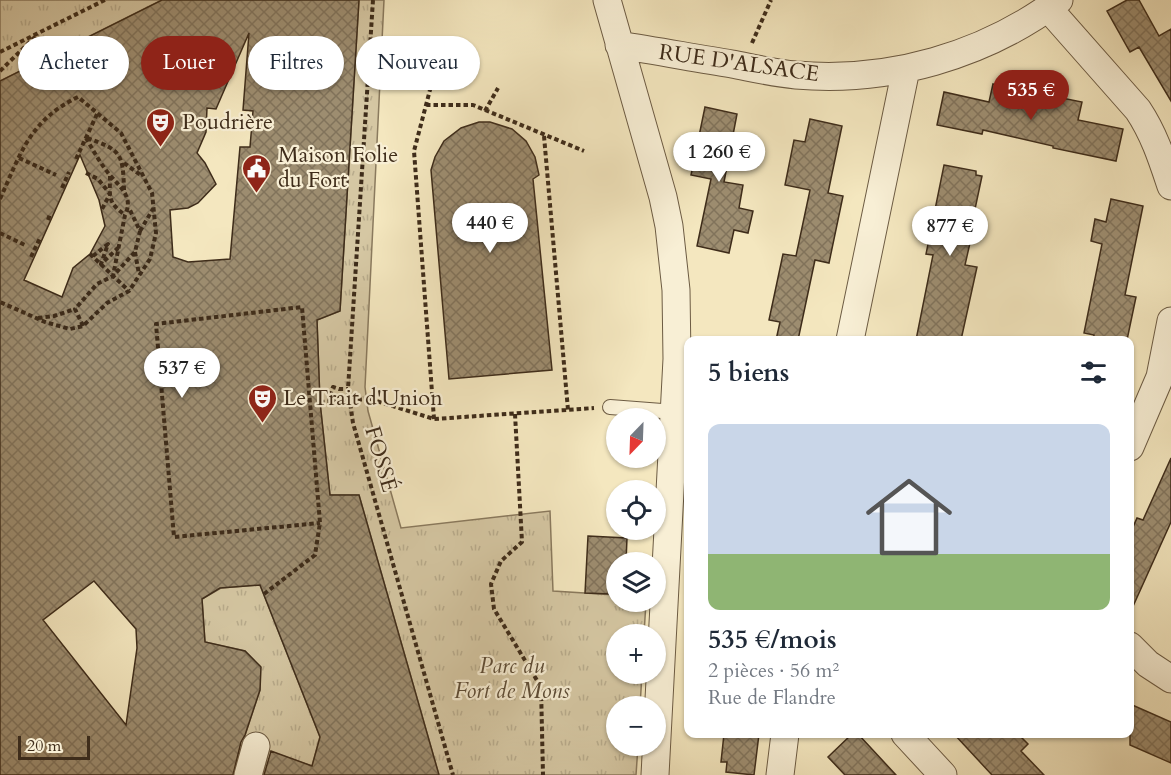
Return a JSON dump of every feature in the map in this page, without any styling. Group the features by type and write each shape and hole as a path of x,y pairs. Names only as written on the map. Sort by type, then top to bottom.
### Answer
{"street":[{"path":"607,0 663,197 674,258 677,323 675,411 655,775"},
{"path":"1053,4 1148,125 1161,154 1171,186"},
{"name":"RUE D'ALSACE","path":"619,45 794,75 865,75 906,69 944,59 989,42 1018,27 1053,4"},
{"path":"851,336 906,69"},
{"path":"1134,438 1160,377 1171,321"},
{"path":"1134,650 1148,664 1171,679"},
{"path":"780,775 785,738"},
{"path":"909,738 944,775"},
{"path":"249,775 256,746"}],"lane":[{"path":"610,407 675,411"}],"path":[{"path":"0,52 105,0"},
{"name":"FOSSÉ","path":"373,0 348,389 353,423 453,775"},
{"path":"741,66 771,0"},
{"path":"0,71 41,31"},
{"path":"485,111 498,88"},
{"path":"430,90 414,151 434,419"},
{"path":"0,199 28,138 50,114 78,97 120,133 152,193 156,233 150,260 129,291 107,303 83,326 70,329 0,302"},
{"path":"426,105 473,105 584,151"},
{"path":"76,159 98,112"},
{"path":"544,136 568,410"},
{"path":"86,138 112,147 123,163 145,179"},
{"path":"86,138 110,175 124,190"},
{"path":"19,158 56,175"},
{"path":"123,163 124,190 129,208 140,231"},
{"path":"62,188 69,172"},
{"path":"86,173 98,180 110,194"},
{"path":"110,175 110,194 113,206 125,215"},
{"path":"101,211 110,194"},
{"path":"140,275 135,252 140,231 154,207"},
{"path":"113,276 125,215 129,208"},
{"path":"48,220 50,214"},
{"path":"0,233 25,245"},
{"path":"31,257 39,238"},
{"path":"101,264 108,244 91,255 129,291"},
{"path":"101,264 118,248"},
{"path":"37,318 54,316 75,309 97,284 113,276 135,252"},
{"path":"264,594 315,555 320,523 302,307 156,324 174,537 320,523"},
{"path":"75,309 83,326"},
{"path":"334,402 330,394 333,387 348,389"},
{"path":"320,402 370,399 434,419 610,407"},
{"path":"515,414 522,542 501,561 491,584 494,609 541,687 543,775"}],"green space":[{"path":"0,0 162,0 90,36 18,36 18,72 0,81"},
{"name":"Parc du Fort de Mons","path":"359,0 384,0 382,36 357,36"},
{"name":"Parc du Fort de Mons","path":"356,49 356,90 380,90 365,387 368,411 401,528 550,511 553,591 606,594 606,612 645,612 645,624 606,624 606,684 641,684 641,696 606,696 606,756 637,756 636,775 439,775 359,495 330,495 320,402 317,320 340,311"},
{"path":"260,585 320,737 312,766 269,751 263,775 232,775 260,690 260,666 245,651 205,642 202,599 221,588"}],"building":[{"path":"162,0 359,0 340,311 317,320 320,402 330,495 359,495 439,775 264,775 271,751 312,766 320,737 260,585 220,588 202,599 205,642 245,651 261,667 260,690 241,742 233,775 0,775 0,81 18,72 18,90 129,90 129,36 90,36","holes":["249,33 249,36 344,36 344,90 248,90 248,46 243,110 253,111 250,147 240,147 230,259 188,262 173,257 170,210 188,208 198,203 216,184 197,153 206,132 207,108 216,109 224,90 141,90 141,36 236,36 236,63","80,155 99,200 105,226 90,254 73,268 62,297 24,280","94,581 136,629 137,648 126,725 43,620"]},
{"path":"1127,0 1139,0 1159,36 1171,29 1171,101 1139,47 1130,52 1107,11"},
{"path":"993,84 1082,102 1078,120 1123,129 1116,161 983,130 982,134 937,125 944,92 989,102"},
{"path":"705,107 737,114 724,182 743,185 739,208 753,211 748,233 734,230 729,253 697,246 711,179 691,175"},
{"path":"810,119 842,126 828,193 843,196 829,263 815,260 799,336 777,336 780,322 769,320 783,254 796,256 810,190 785,185 794,140 805,142"},
{"path":"479,122 490,122 512,129 526,141 535,157 539,175 533,179 552,370 449,379 431,170 444,141 461,128"},
{"path":"944,165 976,171 976,175 982,176 965,265 977,267 962,336 917,336 933,255 926,254"},
{"path":"1111,199 1143,206 1125,295 1136,297 1128,336 1094,336 1084,333 1102,244 1091,241 1095,219 1106,222"},
{"path":"1171,458 1171,522 1134,604 1134,525 1137,518 1143,520"},
{"path":"588,536 606,537 606,540 627,540 626,552 606,552 606,594 585,593"},
{"path":"1134,706 1171,722 1171,763 1130,745 1130,738 1134,738"},
{"path":"724,738 759,738 754,775 726,772 727,762 721,762"},
{"path":"848,738 862,738 896,775 845,775 828,757"},
{"path":"958,738 1022,738 1028,744 1021,751 1044,775 992,775"}],"place":[{"name":"Poudrière","path":"161,148"},
{"name":"Maison Folie du Fort","path":"257,194"},
{"name":"Le Trait d'Union","path":"262,424"}]}
